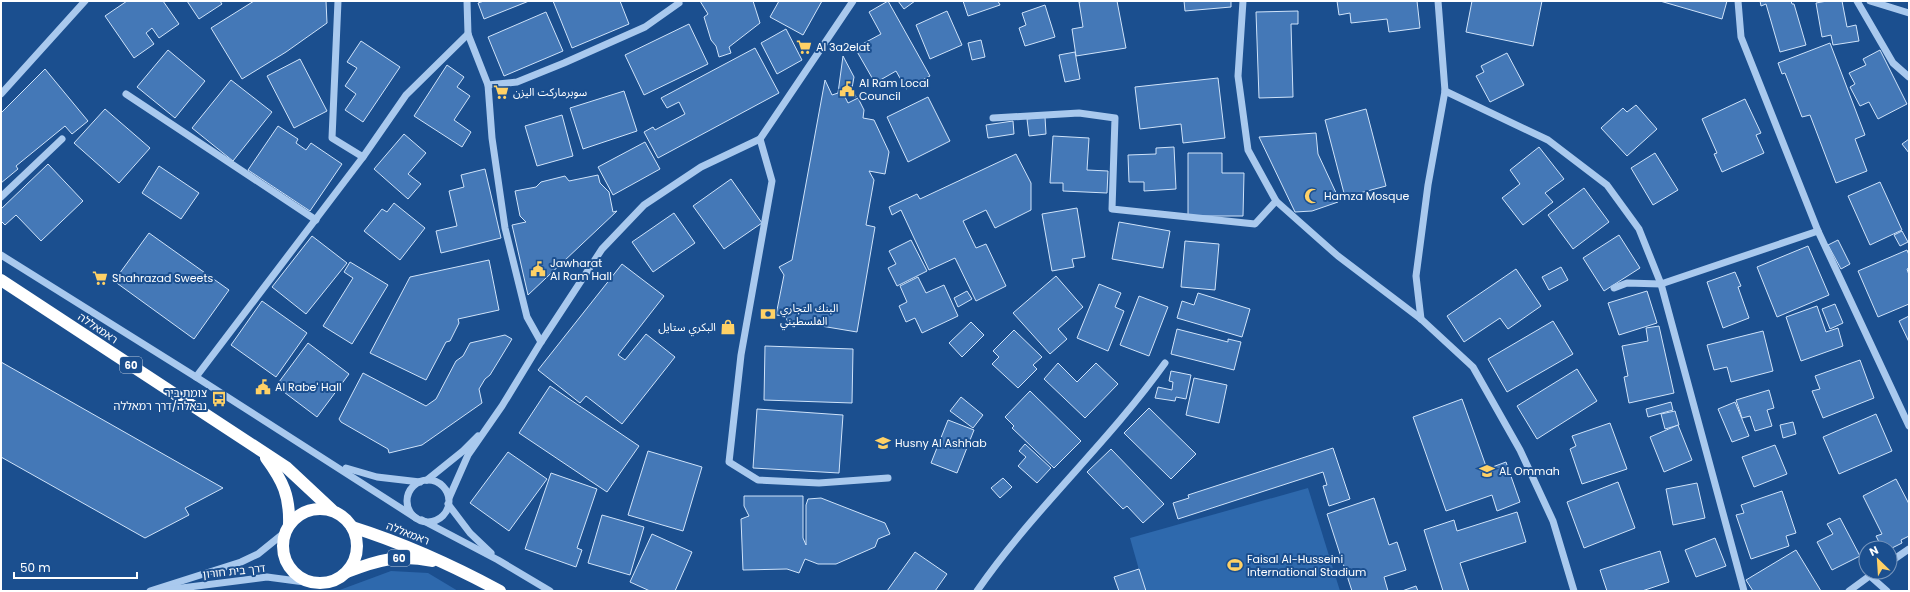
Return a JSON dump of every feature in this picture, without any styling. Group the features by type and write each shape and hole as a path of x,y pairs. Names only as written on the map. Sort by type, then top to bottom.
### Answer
{"highway":[{"name":"ראמאללה","path":"1,280 286,467 332,510"},
{"name":"ראמאללה","path":"261,451 283,484 288,498 287,529"},
{"path":"287,529 297,516 308,510 320,508 332,510"},
{"name":"60","path":"332,510 344,517 352,527"},
{"name":"ראמאללה","path":"352,527 392,540 452,566 500,591"},
{"path":"347,572 354,562 357,550 357,538 352,527"},
{"name":"60","path":"287,529 282,546 284,559 290,570 300,578 312,583 330,582 347,572"},
{"name":"ראמאללה","path":"347,572 387,558 408,557 452,566"}],"street":[{"path":"1,94 85,1"},
{"path":"338,1 332,138 363,157"},
{"path":"467,1 468,34 488,85 492,138 505,228 527,317 541,342"},
{"path":"502,406 487,426 463,451 423,481 412,487 407,500 411,513 419,519 436,520 446,511 448,501 468,455 502,406 541,342 602,249 644,205 702,167 760,139 853,1"},
{"path":"1243,1 1238,76 1248,150 1276,201 1338,256 1421,319 1473,367 1520,450 1554,521 1574,591"},
{"path":"1421,319 1416,276 1428,185 1445,91 1438,1"},
{"path":"1738,1 1741,37 1818,231 1909,426"},
{"path":"1857,1 1893,63 1909,78"},
{"path":"1870,1 1909,13"},
{"path":"488,85 517,82 564,63 645,27 679,3"},
{"path":"196,377 363,157 406,95 468,34"},
{"path":"1445,91 1548,140 1607,185 1639,229 1661,284 1744,591"},
{"path":"126,94 316,220"},
{"path":"993,118 1079,113 1115,118 1112,209 1255,224 1276,201"},
{"path":"1,197 62,139"},
{"path":"760,139 772,181 741,355 729,462 758,480 819,483 888,478"},
{"path":"1614,288 1627,283 1661,284 1818,231"},
{"path":"1,256 196,377 419,519 498,560 550,591"},
{"path":"977,591 1000,557 1141,396 1165,363"},
{"path":"331,462 353,471 377,476 437,482 442,486 448,501 470,533 498,560"},
{"name":"דרך בית חורון","path":"150,591 241,562 258,554 287,529"},
{"path":"1898,557 1909,549"},
{"name":"דרך בית חורון","path":"158,591 266,577 312,583"},
{"path":"1849,591 1865,580"},
{"path":"1878,580 1887,591"}],"shaded area":[{"name":"Faisal Al-Husseini International Stadium","path":"1308,488 1340,591 1145,591 1130,538"},
{"path":"391,571 428,573 458,591 337,591"}],"building":[{"path":"127,1 163,1 179,24 159,38 152,28 146,33 154,44 134,58 105,16"},
{"path":"187,1 220,1 222,4 199,19"},
{"path":"254,1 326,1 327,23 286,52 242,79 211,28"},
{"path":"484,1 529,1 484,19 478,3"},
{"path":"553,1 620,1 629,24 572,48"},
{"path":"700,1 753,1 760,23 729,47 731,53 719,57 716,46 711,40 704,17 708,14"},
{"path":"779,1 822,1 803,35 770,17"},
{"path":"888,1 930,76 906,89 896,71 875,83 855,48 881,34 869,12"},
{"path":"898,1 915,1 904,9"},
{"path":"963,1 998,1 1000,5 968,16"},
{"path":"1117,1 1126,48 1076,56 1072,29 1083,27 1079,2"},
{"path":"1184,1 1231,1 1231,7 1185,11"},
{"path":"1337,1 1417,1 1420,28 1389,32 1387,19 1351,23 1350,13 1339,15"},
{"path":"1472,1 1542,1 1533,46 1466,32"},
{"path":"1660,1 1727,1 1722,19"},
{"path":"1760,1 1791,1 1792,4 1794,4 1806,45 1780,52 1766,4 1761,6"},
{"path":"1842,1 1847,27 1856,25 1859,41 1833,45 1831,35 1822,37 1816,3"},
{"path":"1045,5 1055,37 1025,46 1019,28 1026,25 1022,13"},
{"path":"947,11 962,45 930,59 916,25"},
{"path":"1298,11 1298,24 1291,24 1293,97 1259,98 1256,12"},
{"path":"546,12 563,51 504,76 488,37"},
{"path":"689,24 708,64 644,95 625,55"},
{"path":"786,29 802,60 777,74 761,43"},
{"path":"981,40 985,57 972,60 968,43"},
{"path":"361,41 400,67 363,122 345,110 356,94 345,86 357,68 347,62"},
{"path":"1830,43 1865,135 1855,139 1867,171 1836,183 1810,115 1802,117 1785,73 1782,74 1778,63"},
{"path":"755,48 779,93 658,158 644,132 653,127 655,130 685,114 679,102 667,108 661,98"},
{"path":"168,50 205,81 175,118 137,87"},
{"path":"1880,50 1907,104 1878,119 1869,102 1860,106 1850,87 1855,84 1849,73 1866,65 1863,59"},
{"path":"1075,52 1080,79 1065,82 1059,55"},
{"path":"1507,53 1524,85 1490,102 1476,76 1484,72 1481,66"},
{"path":"843,56 854,77 852,88 856,97 844,95 848,103 858,98 864,110 863,118 874,120 889,152 885,174 869,171 874,180 866,225 875,227 857,332 803,323 798,325 789,324 785,316 776,315 784,275 779,267 792,260 825,80 832,95 838,93"},
{"path":"300,59 327,111 294,128 267,76"},
{"path":"447,65 464,77 457,87 470,96 454,120 471,132 462,147 414,116"},
{"path":"45,69 88,121 72,134 65,126 16,166 18,169 1,183 1,113"},
{"path":"1218,78 1225,138 1183,143 1181,124 1140,129 1135,87"},
{"path":"231,80 272,112 233,161 192,128"},
{"path":"624,91 637,131 583,149 570,108"},
{"path":"928,97 950,141 908,162 887,117"},
{"path":"1745,99 1761,133 1756,135 1764,153 1722,172 1714,154 1717,153 1702,119"},
{"path":"1636,105 1657,129 1627,156 1601,128 1623,108 1627,112"},
{"path":"105,109 150,148 119,183 74,143"},
{"path":"1366,109 1386,186 1345,197 1325,120"},
{"path":"562,115 573,156 537,166 525,126"},
{"path":"1045,117 1046,134 1029,136 1027,119"},
{"path":"1013,121 1014,134 988,138 986,125"},
{"path":"278,126 298,139 296,143 306,150 311,143 342,164 310,211 248,170"},
{"path":"1316,133 1318,154 1338,197 1338,202 1312,211 1295,212 1259,137"},
{"path":"404,134 426,153 408,174 421,184 408,199 374,169"},
{"path":"1053,136 1089,138 1087,170 1108,171 1107,193 1063,191 1063,183 1050,183"},
{"path":"1909,139 1909,153 1902,144"},
{"path":"645,142 660,169 613,195 598,167"},
{"path":"1174,147 1176,189 1144,191 1144,182 1129,182 1128,155 1156,154 1156,148"},
{"path":"1539,147 1564,179 1545,193 1553,202 1523,225 1502,198 1520,184 1510,170"},
{"path":"1188,153 1222,153 1222,173 1244,173 1243,216 1188,216"},
{"path":"1655,153 1678,190 1653,205 1631,168"},
{"path":"1016,154 1031,183 1031,210 995,228 986,210 963,221 976,248 986,244 1006,286 976,301 955,258 929,270 901,210 892,215 889,207 917,194 920,199"},
{"path":"48,164 83,201 41,241 16,215 5,225 1,221 1,209"},
{"path":"159,166 199,193 181,219 142,193"},
{"path":"485,169 501,238 441,253 436,231 457,226 449,191 464,187 461,175"},
{"path":"598,175 600,183 609,192 613,212 617,211 528,295 512,225 526,222 520,216 515,191 536,187 541,182 565,176 569,181"},
{"path":"731,179 762,223 724,249 693,206"},
{"path":"1880,182 1902,230 1870,245 1848,196"},
{"path":"1584,188 1609,222 1573,249 1548,215"},
{"path":"394,203 425,228 400,260 364,231 382,209 387,212"},
{"path":"1077,208 1085,257 1072,259 1074,267 1052,271 1042,214"},
{"path":"674,213 695,243 653,272 632,242"},
{"path":"1119,222 1170,231 1163,268 1112,259"},
{"path":"1902,231 1908,242 1900,246 1894,235"},
{"path":"149,233 229,290 194,339 114,281"},
{"path":"1619,235 1640,268 1604,291 1583,258"},
{"path":"312,236 347,263 306,314 272,287"},
{"path":"911,240 927,271 897,286 888,268 896,264 889,251"},
{"path":"1838,240 1850,264 1841,269 1828,245"},
{"path":"1185,241 1219,244 1215,290 1181,287"},
{"path":"1808,246 1829,295 1777,317 1757,267"},
{"path":"1907,250 1909,255 1909,268 1907,269 1909,275 1909,304 1878,317 1858,271"},
{"path":"489,260 499,310 458,319 459,323 450,341 446,342 426,380 370,353 410,277"},
{"path":"350,262 388,285 352,344 323,326 353,278 344,272"},
{"path":"622,264 664,296 618,355 625,360 646,334 675,357 622,424 586,396 580,403 538,370"},
{"path":"1561,267 1568,280 1549,290 1542,277"},
{"path":"1516,269 1541,306 1508,329 1500,318 1464,342 1447,316"},
{"path":"1735,272 1741,286 1738,287 1749,318 1723,328 1707,282"},
{"path":"1056,276 1083,307 1058,329 1067,339 1050,354 1013,313"},
{"path":"918,277 926,293 944,285 958,316 922,333 915,318 906,322 899,306 907,302 900,286"},
{"path":"1099,284 1121,293 1115,307 1124,311 1108,351 1077,338"},
{"path":"967,291 972,299 958,307 954,298"},
{"path":"1647,291 1657,323 1619,335 1608,303"},
{"path":"1198,293 1250,309 1242,337 1177,318 1182,301 1194,305"},
{"path":"1139,296 1168,307 1149,356 1120,345"},
{"path":"262,301 307,333 276,377 231,345"},
{"path":"1835,304 1843,323 1830,329 1822,309"},
{"path":"1817,306 1826,332 1838,328 1843,346 1801,361 1786,317"},
{"path":"1909,316 1909,342 1899,321"},
{"path":"1553,321 1573,354 1507,392 1488,359"},
{"path":"971,322 984,335 962,357 949,343"},
{"path":"1659,326 1674,393 1629,403 1624,377 1628,376 1622,346 1648,341 1646,328"},
{"path":"1177,329 1228,342 1228,339 1241,342 1234,370 1171,354"},
{"path":"1014,330 1042,357 1033,365 1037,369 1018,388 992,364 999,357 993,351"},
{"path":"1763,331 1773,371 1731,382 1727,367 1714,370 1707,345"},
{"path":"505,335 512,339 490,375 485,379 479,389 482,403 422,445 389,453 388,449 341,422 339,419 363,373 426,406 436,399 456,361 463,356 470,343"},
{"path":"308,343 349,374 317,417 276,386"},
{"path":"765,346 853,349 852,403 764,400"},
{"path":"1860,360 1874,398 1823,418 1812,391 1820,389 1815,376"},
{"path":"1,362 223,488 185,508 189,515 145,538 1,457"},
{"path":"1058,363 1077,382 1096,363 1118,384 1085,418 1044,379"},
{"path":"1577,369 1597,401 1537,439 1517,406"},
{"path":"1171,371 1191,375 1186,399 1176,397 1175,401 1155,398 1158,387 1172,390 1173,382 1169,381"},
{"path":"1194,378 1227,385 1219,423 1186,415"},
{"path":"550,386 639,446 607,492 519,433"},
{"path":"1769,390 1774,408 1767,410 1772,426 1755,431 1750,416 1742,418 1736,400"},
{"path":"1030,391 1081,441 1054,468 1012,428 1014,426 1005,417"},
{"path":"961,397 983,415 973,428 950,411"},
{"path":"1462,399 1487,469 1506,462 1520,502 1497,511 1492,495 1446,511 1413,417"},
{"path":"1671,402 1673,410 1648,417 1646,409"},
{"path":"1735,402 1749,436 1732,442 1718,409"},
{"path":"1149,408 1196,454 1171,479 1124,433"},
{"path":"757,409 843,415 839,473 753,468"},
{"path":"1675,411 1679,425 1665,429 1661,414"},
{"path":"1876,414 1892,451 1839,474 1823,437"},
{"path":"948,420 974,430 957,473 931,463"},
{"path":"1793,422 1796,434 1783,438 1780,425"},
{"path":"1610,423 1627,469 1582,484 1570,449 1576,446 1572,436"},
{"path":"1678,425 1692,460 1664,472 1650,437"},
{"path":"1025,444 1051,468 1037,483 1018,466 1026,457 1019,451"},
{"path":"1775,445 1787,474 1754,487 1742,457"},
{"path":"1333,448 1350,499 1329,506 1323,486 1327,485 1323,472 1178,519 1173,503 1189,498 1188,495"},
{"path":"1111,449 1164,504 1143,523 1127,506 1123,509 1087,472"},
{"path":"648,451 702,467 683,531 628,515"},
{"path":"508,452 547,479 509,531 470,503"},
{"path":"551,473 597,489 577,548 582,550 576,567 525,549"},
{"path":"1003,478 1012,487 1000,498 991,488"},
{"path":"1896,479 1909,504 1909,536 1901,540 1902,543 1898,545 1898,540 1878,540 1876,536 1882,534 1863,496"},
{"path":"1618,482 1635,528 1584,548 1567,502"},
{"path":"1697,483 1705,518 1673,525 1666,489"},
{"path":"1782,491 1796,533 1786,536 1789,546 1751,559 1736,515 1744,513 1741,505"},
{"path":"744,496 803,496 803,538 806,545 806,505 808,499 821,498 885,523 890,534 878,539 875,547 836,564 818,564 805,559 799,573 787,569 743,570 741,519 749,516 744,506"},
{"path":"1374,498 1389,545 1397,542 1406,570 1384,577 1388,591 1352,591 1327,514"},
{"path":"1517,512 1526,542 1460,563 1469,591 1443,591 1424,530 1454,520 1457,531"},
{"path":"602,515 644,527 630,575 588,563"},
{"path":"1840,518 1858,552 1858,557 1832,570 1817,542 1833,534 1827,524"},
{"path":"652,534 692,552 675,591 650,591 630,582"},
{"path":"1715,538 1726,566 1696,577 1685,550"},
{"path":"1796,550 1821,591 1753,591 1746,580"},
{"path":"1660,551 1669,582 1642,591 1607,591 1600,570"},
{"path":"915,552 947,574 935,591 887,591"},
{"path":"1139,569 1146,591 1119,591 1114,577"},
{"path":"1416,586 1418,591 1402,591"}],"place":[{"name":"Al 3a2elat","path":"804,47"},
{"name":"Al Ram Local Council","path":"847,89"},
{"name":"سوبرماركت اليزن","path":"501,92"},
{"name":"Hamza Mosque","path":"1312,196"},
{"name":"Jawharat Al Ram Hall","path":"538,269"},
{"name":"Shahrazad Sweets","path":"100,278"},
{"name":"البنك التجاري الفلسطيني","path":"768,314"},
{"name":"البكري ستايل","path":"728,327"},
{"name":"Al Rabe' Hall","path":"263,387"},
{"name":"צומת ביר נבאלה/דרך רמאללה","path":"219,399"},
{"name":"Husny Al Ashhab","path":"883,443"},
{"name":"AL Ommah","path":"1487,471"},
{"name":"Faisal Al-Husseini International Stadium","path":"1235,565"}]}
